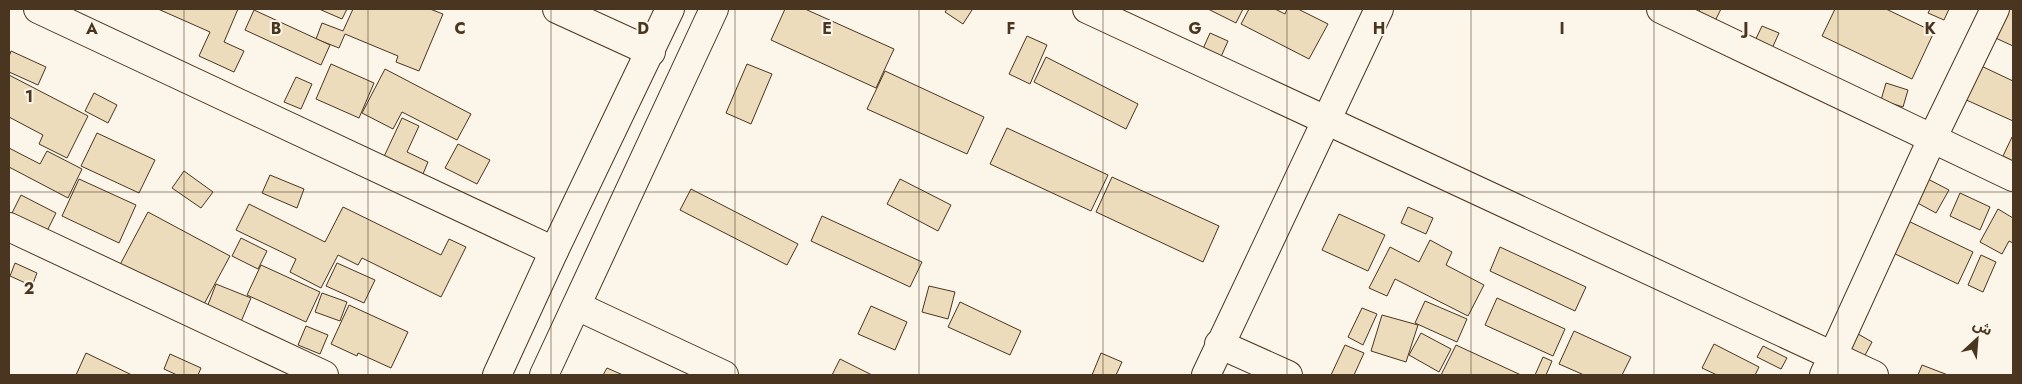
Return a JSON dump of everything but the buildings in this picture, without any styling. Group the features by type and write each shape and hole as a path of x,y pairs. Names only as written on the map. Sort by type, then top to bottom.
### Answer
{"street":[{"path":"38,9 554,251"},
{"path":"556,9 651,52"},
{"path":"496,375 670,9"},
{"path":"544,375 714,9"},
{"path":"1087,9 1326,121 1829,365 1874,375"},
{"path":"1206,375 1379,9"},
{"path":"1662,9 2013,177"},
{"path":"1829,365 1932,139 1995,9"},
{"path":"9,227 324,375"},
{"path":"577,306 724,375"},
{"path":"1219,344 1288,375"}]}
